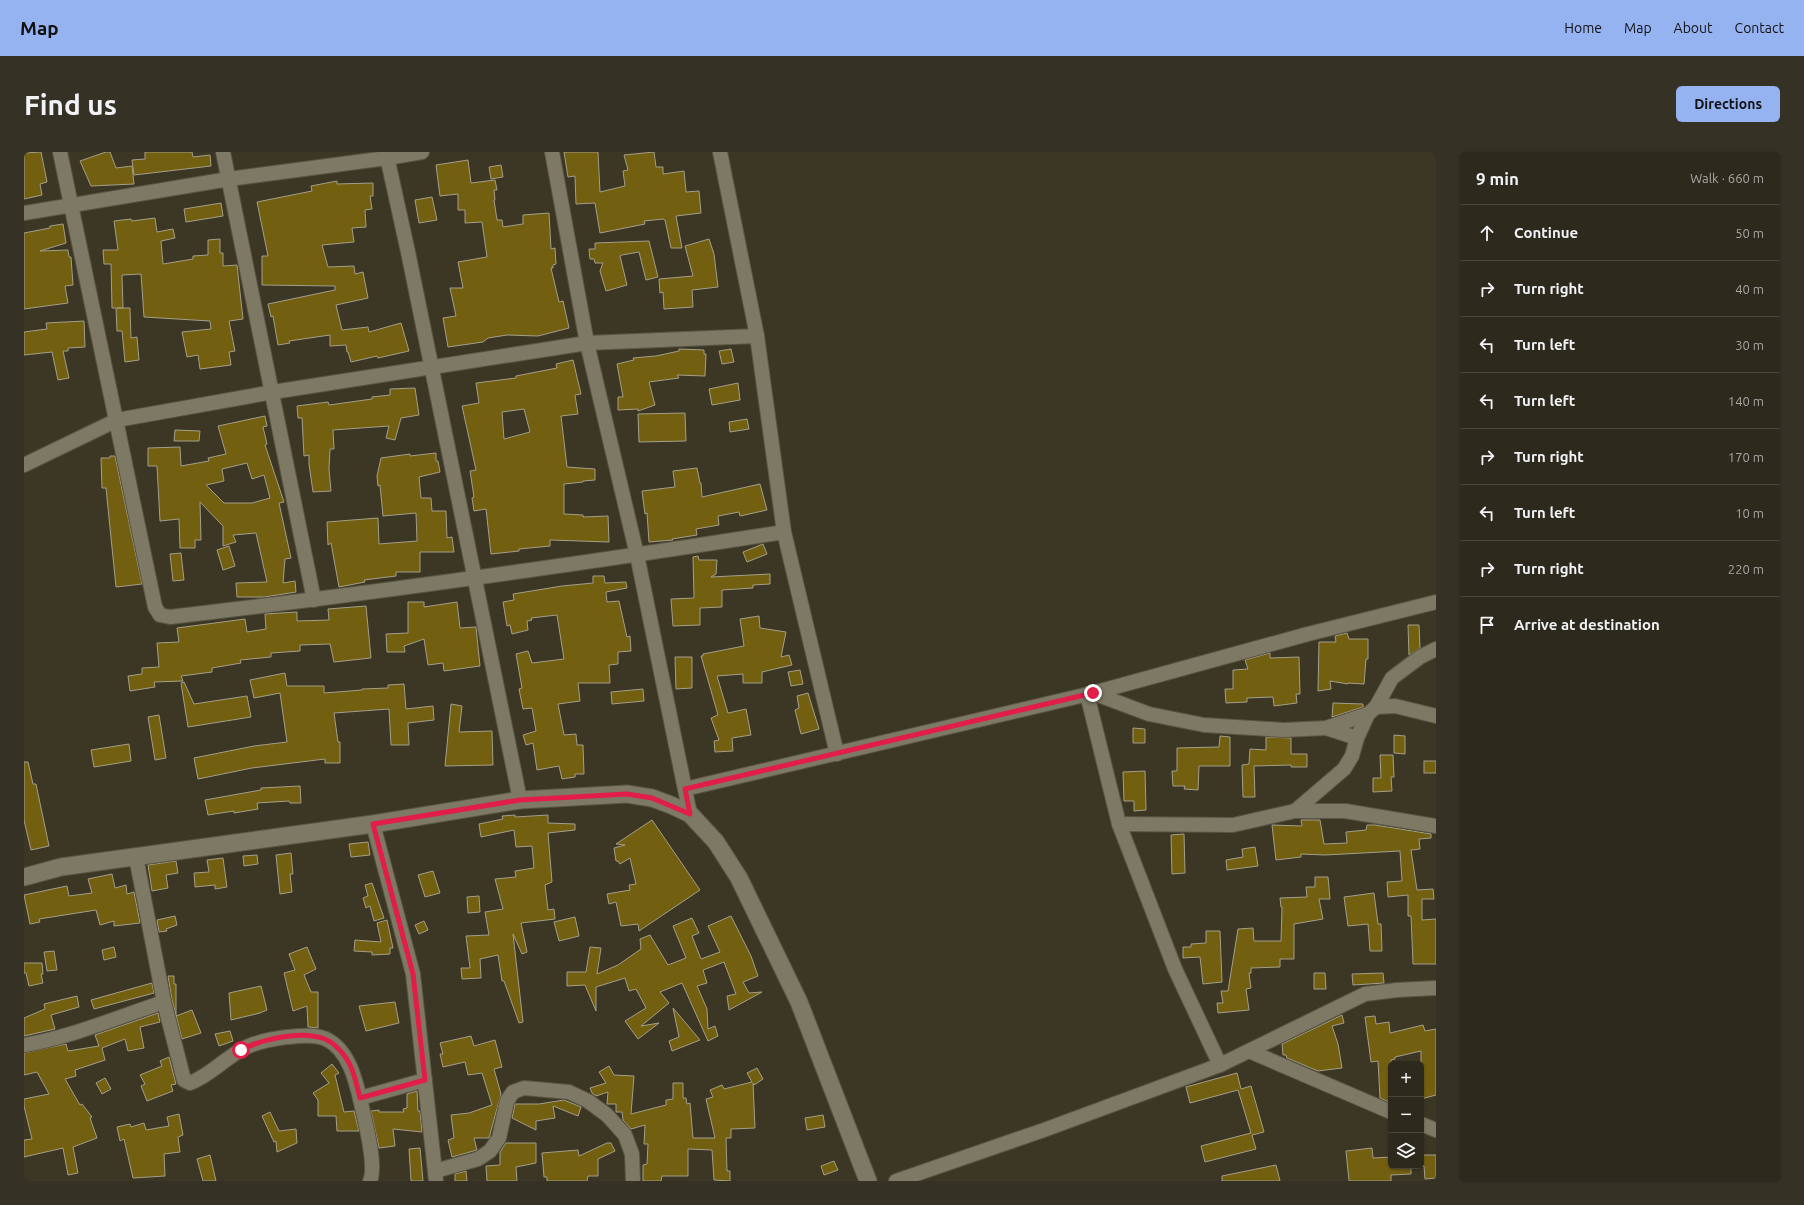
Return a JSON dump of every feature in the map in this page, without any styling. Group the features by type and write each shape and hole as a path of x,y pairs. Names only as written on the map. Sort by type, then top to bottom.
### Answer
{"street":[{"path":"60,152 155,607 160,615 170,617 314,600 637,555 784,532"},
{"path":"223,152 273,392 314,600"},
{"path":"24,213 229,179 386,155 422,152"},
{"path":"552,152 587,343 637,555 690,814"},
{"path":"720,152 757,336 784,532 837,754"},
{"path":"386,155 432,367 520,800"},
{"path":"24,465 117,420 273,392 587,343 757,336"},
{"path":"685,789 1090,694 1308,634 1436,602"},
{"path":"1295,811 1344,769 1352,756 1356,738 1392,678 1420,657 1436,649"},
{"path":"1090,694 1149,714 1204,725 1284,730 1326,728 1372,711 1395,706 1436,716"},
{"path":"1090,694 1119,824 1162,940 1220,1065"},
{"path":"1326,728 1356,738"},
{"path":"24,877 61,867 373,824 520,800 627,794 652,798 690,814 716,842 739,878 799,1002 868,1181"},
{"path":"1119,824 1233,825 1295,811 1345,811 1436,826"},
{"path":"373,824 413,974 435,1176 478,1159 490,1151 499,1138 507,1101 513,1092 524,1088 569,1092 588,1101 607,1115 625,1135 632,1154 633,1181"},
{"path":"136,857 164,1002 184,1080 190,1083 200,1079 241,1050 253,1044 277,1038 306,1036 326,1039 340,1050 350,1064 360,1098 372,1157 370,1181"},
{"path":"896,1181 1044,1130 1220,1065 1364,994 1397,990 1436,988"},
{"path":"24,1044 44,1041 164,1002"},
{"path":"1249,1051 1388,1111"},
{"path":"360,1098 425,1080"},
{"path":"1424,1125 1436,1130"}],"building":[{"path":"41,152 47,182 40,184 42,195 24,199 24,153"},
{"path":"110,152 116,168 132,166 134,184 91,186 80,161"},
{"path":"145,152 192,152 193,157 210,155 211,166 134,175 132,160 145,159"},
{"path":"564,152 598,152 600,192 625,186 623,171 628,170 624,155 654,152 656,167 663,167 663,174 684,171 686,192 699,191 701,213 676,216 682,248 671,248 665,220 663,219 644,221 645,224 600,233 595,203 576,204 575,176 568,177"},
{"path":"468,160 471,183 495,180 497,190 494,190 494,200 497,220 502,220 503,227 523,224 523,215 549,213 551,249 555,248 556,264 553,265 553,268 551,268 559,302 563,301 569,328 538,336 507,335 488,338 483,342 448,347 443,318 456,316 450,288 463,288 458,262 487,257 482,222 465,223 465,210 458,210 458,194 440,196 436,165"},
{"path":"501,165 503,177 491,179 489,167"},
{"path":"337,181 337,184 373,183 373,196 370,196 372,209 365,210 366,227 352,228 354,242 322,245 328,267 354,266 355,274 363,272 368,298 336,305 342,330 368,327 369,332 401,323 409,351 351,362 346,345 330,346 330,335 289,341 290,343 278,345 273,316 271,317 268,304 335,290 335,286 262,285 262,256 268,256 257,202 312,191 311,186"},
{"path":"432,197 437,220 419,223 415,200"},
{"path":"221,203 223,216 186,222 184,209"},
{"path":"155,218 157,232 173,229 175,238 161,241 163,264 193,259 193,256 208,255 208,240 220,239 220,253 223,253 223,266 237,265 243,319 229,321 235,351 229,352 231,365 200,369 198,355 187,357 182,332 211,329 210,321 144,317 141,274 122,275 123,308 130,308 131,338 137,337 139,360 125,362 122,331 117,331 116,308 112,308 111,264 104,264 103,250 118,250 114,221 131,219 132,221"},
{"path":"63,224 66,243 40,251 68,250 69,257 71,257 73,285 65,286 68,303 24,309 24,233"},
{"path":"709,239 714,254 718,287 692,290 693,307 664,309 663,292 660,293 659,279 693,276 685,246"},
{"path":"649,241 658,277 646,280 639,252 622,255 620,256 627,285 606,291 600,271 603,263 595,263 594,259 590,259 589,249 595,249 595,243"},
{"path":"84,321 85,347 68,348 68,351 63,351 69,378 58,380 52,352 24,355 24,332 47,329 46,323"},
{"path":"679,349 704,350 704,354 706,354 705,376 677,375 679,378 649,382 655,405 638,411 638,409 618,410 618,397 623,397 617,364 634,360 633,358 656,356 679,351"},
{"path":"731,349 734,362 722,364 719,351"},
{"path":"573,360 581,394 575,395 578,414 561,416 567,467 595,469 595,480 564,484 564,514 583,515 583,517 608,516 609,542 550,540 550,546 491,554 486,509 474,511 472,498 474,497 470,471 476,470 462,406 479,403 476,383 516,378 516,376 557,368 556,364","holes":["524,409 530,432 504,439 502,412"]},
{"path":"738,383 740,400 712,405 709,389"},
{"path":"415,388 419,415 401,418 395,440 386,438 389,426 333,430 334,449 330,449 329,469 331,491 313,492 309,455 304,456 302,418 298,418 297,406 328,402 329,405 372,399 372,397 390,395 390,389"},
{"path":"685,413 686,441 639,442 638,414"},
{"path":"265,416 267,426 263,427 267,444 265,445 284,502 279,503 291,558 285,559 283,583 295,581 296,592 265,597 237,597 236,583 267,582 256,533 233,535 236,542 223,546 223,526 200,502 201,540 195,540 195,548 180,548 179,519 160,521 157,466 148,466 148,448 180,447 181,466 209,461 208,458 226,454 218,426","holes":["247,463 252,479 264,475 270,498 252,503 224,503 206,485 224,481 222,469"]},
{"path":"747,419 749,429 730,432 729,422"},
{"path":"175,430 200,431 199,441 174,441"},
{"path":"436,453 436,461 438,461 440,472 419,477 421,498 431,498 432,511 446,511 447,538 452,537 454,552 420,552 420,572 396,572 396,576 364,580 365,582 339,587 331,543 328,545 327,522 378,518 379,544 417,541 416,513 383,516 380,485 378,486 377,476 381,458 410,454 410,456"},
{"path":"110,456 115,456 142,584 116,587 106,488 102,488 101,458 110,458"},
{"path":"697,468 701,483 702,497 760,484 767,510 740,516 739,512 718,516 719,525 696,529 697,535 672,539 673,540 649,542 647,513 645,514 642,491 675,487 673,471"},
{"path":"763,544 767,554 747,562 743,552"},
{"path":"229,546 235,566 223,570 217,550"},
{"path":"181,553 184,580 173,581 170,554"},
{"path":"698,556 699,560 717,560 716,574 711,577 770,574 770,584 753,585 753,588 722,590 722,607 700,608 700,625 673,626 671,599 694,598 693,557"},
{"path":"593,576 604,576 605,583 626,582 627,588 606,592 607,602 619,601 627,637 630,636 631,651 618,652 618,664 609,665 610,683 578,683 580,701 558,704 564,735 576,734 577,745 583,745 584,774 575,774 575,777 562,779 559,766 537,770 533,743 526,745 523,735 536,731 532,708 523,709 519,689 522,688 516,654 528,651 532,663 564,659 557,615 531,618 532,620 527,621 528,630 512,634 510,625 507,626 503,602 514,600 513,594 562,586 593,583"},
{"path":"408,602 424,602 424,607 457,602 460,628 476,627 480,666 444,671 443,663 428,665 424,639 404,646 405,652 387,652 386,634 408,633"},
{"path":"366,606 371,658 334,662 330,644 300,645 300,651 271,653 271,657 240,660 241,663 212,668 212,672 181,676 183,681 154,682 155,687 130,691 128,676 142,674 142,668 159,667 157,643 179,642 177,628 245,619 247,632 266,629 265,614 297,612 297,621 329,620 328,609"},
{"path":"759,616 760,628 786,632 781,657 789,655 792,665 762,672 762,683 743,683 743,674 717,676 728,713 746,709 751,735 732,738 733,751 715,752 714,741 719,740 711,718 718,715 701,656 703,656 703,654 744,646 740,619"},
{"path":"1408,625 1419,625 1420,648 1409,655"},
{"path":"1347,633 1349,639 1368,639 1368,659 1366,659 1364,684 1348,684 1330,681 1331,689 1318,691 1319,642 1336,642 1335,636"},
{"path":"1270,653 1270,658 1299,657 1300,694 1296,694 1297,703 1274,706 1273,697 1247,698 1247,702 1226,703 1225,689 1233,689 1233,670 1248,669 1245,660"},
{"path":"675,657 692,657 692,688 676,689"},
{"path":"800,670 803,684 791,686 788,672"},
{"path":"285,673 287,686 324,686 324,693 388,688 388,685 404,684 406,709 433,706 434,720 408,723 409,745 391,745 389,709 334,713 338,742 340,742 340,763 325,763 325,759 252,768 198,779 194,758 254,746 287,742 280,693 254,698 250,680"},
{"path":"184,682 194,704 247,696 251,717 188,727 181,683"},
{"path":"643,689 644,701 612,704 611,692"},
{"path":"808,693 819,729 801,734 795,710 799,708 797,696"},
{"path":"1333,703 1363,704 1363,707 1332,717"},
{"path":"451,704 462,706 459,732 492,731 493,765 445,766"},
{"path":"159,715 166,758 155,760 148,717"},
{"path":"1133,728 1145,729 1145,743 1133,743"},
{"path":"1394,735 1405,736 1405,754 1394,753"},
{"path":"1220,736 1230,737 1230,766 1199,766 1198,790 1184,789 1185,786 1173,786 1172,771 1177,771 1177,748 1219,747"},
{"path":"1266,737 1291,738 1291,754 1307,754 1307,767 1291,767 1291,765 1254,766 1255,797 1243,797 1242,765 1249,764 1250,749 1266,750"},
{"path":"129,744 131,761 94,767 91,750"},
{"path":"1380,755 1393,755 1394,777 1391,777 1392,791 1373,792 1373,778 1381,778"},
{"path":"1424,761 1436,761 1436,773 1424,773"},
{"path":"24,762 28,762 33,784 36,784 49,846 31,850 24,820"},
{"path":"1145,771 1146,810 1134,811 1134,801 1124,801 1123,772"},
{"path":"300,786 301,803 290,803 289,801 257,803 258,809 208,815 205,800 261,790 261,788"},
{"path":"515,815 515,817 548,815 548,823 575,824 575,830 548,833 552,882 545,885 548,910 554,909 555,919 521,923 527,952 522,954 513,934 523,1022 519,1023 504,981 502,981 498,955 480,959 481,978 462,979 461,968 470,968 466,936 489,935 485,912 503,909 495,879 516,877 515,871 534,868 532,846 516,847 514,830 481,837 479,824 503,819 502,816"},
{"path":"652,820 700,890 639,931 638,924 621,926 616,902 609,904 607,894 630,890 629,885 636,884 630,858 620,864 616,861 614,848 625,845 616,844"},
{"path":"1301,820 1320,820 1324,844 1347,843 1346,832 1366,830 1367,825 1431,834 1431,838 1419,839 1420,849 1411,850 1417,890 1433,889 1434,899 1422,899 1422,920 1436,919 1436,964 1413,964 1411,916 1408,916 1408,895 1388,897 1387,882 1402,881 1400,851 1325,855 1301,854 1301,857 1276,860 1272,825 1302,826"},
{"path":"1184,834 1185,873 1172,874 1171,835"},
{"path":"368,842 370,855 351,857 349,844"},
{"path":"1255,847 1258,866 1227,870 1226,860 1243,857 1242,849"},
{"path":"291,853 293,874 290,874 292,892 280,894 276,855"},
{"path":"257,855 258,864 244,866 243,856"},
{"path":"223,858 227,887 215,889 215,885 195,887 194,873 209,872 207,860"},
{"path":"176,861 178,873 166,875 168,888 152,891 148,865"},
{"path":"433,871 440,893 425,897 418,875"},
{"path":"112,874 115,888 126,885 127,894 134,892 140,923 114,926 114,921 100,925 96,910 39,919 40,922 30,924 24,895 67,886 69,896 92,893 88,879"},
{"path":"1315,877 1328,877 1330,899 1319,899 1323,919 1294,924 1294,959 1280,959 1280,967 1251,968 1251,973 1249,973 1251,988 1246,989 1249,1010 1218,1013 1217,1003 1223,1003 1221,991 1228,991 1238,929 1253,928 1254,941 1281,941 1282,907 1280,898 1307,897 1306,887 1315,887"},
{"path":"372,883 384,918 374,921 370,906 366,908 363,898 368,896 365,885"},
{"path":"1374,893 1378,924 1381,924 1382,951 1370,951 1368,924 1348,926 1344,897"},
{"path":"479,896 480,912 468,913 467,897"},
{"path":"175,916 177,925 166,929 167,931 159,932 157,920"},
{"path":"731,916 751,956 758,976 743,982 749,993 762,992 729,1010 727,996 736,994 724,962 703,970 707,983 697,986 707,1009 708,1029 715,1026 718,1036 708,1041 682,983 660,992 669,1003 641,1026 659,1023 638,1039 625,1021 646,1008 636,989 629,991 625,978 596,987 596,1011 585,985 567,986 567,972 586,972 590,947 601,948 597,974 618,965 641,949 640,939 650,935 668,965 686,958 673,926 692,918 699,933 692,936 701,959 720,952 708,926"},
{"path":"575,917 579,936 559,941 554,922"},
{"path":"387,920 393,948 390,948 390,954 372,955 372,952 354,951 355,940 381,942 377,923"},
{"path":"424,921 428,930 419,934 415,925"},
{"path":"1206,931 1220,931 1222,982 1203,984 1200,957 1183,958 1183,947 1191,947 1191,944 1206,943"},
{"path":"114,947 116,957 104,960 102,950"},
{"path":"307,947 316,969 304,975 311,992 318,992 318,1028 308,1027 307,1006 293,1011 284,973 295,970 289,954"},
{"path":"54,951 57,970 47,971 44,952"},
{"path":"24,963 42,963 43,974 41,974 43,983 29,986 26,973 24,973"},
{"path":"1314,973 1325,973 1326,989 1314,989"},
{"path":"1383,973 1384,983 1353,985 1352,974"},
{"path":"168,976 174,976 174,984 176,984 176,1016 172,1000"},
{"path":"152,983 154,993 94,1009 91,1000"},
{"path":"261,986 267,1010 231,1020 229,993"},
{"path":"77,996 79,1007 51,1015 55,1029 24,1036 24,1018 45,1009 44,1004"},
{"path":"395,1002 399,1023 366,1031 359,1006"},
{"path":"673,1008 700,1040 672,1051 669,1041 679,1037"},
{"path":"192,1010 201,1033 182,1039 176,1016"},
{"path":"158,1013 160,1022 140,1027 144,1048 128,1051 125,1039 102,1048 105,1060 75,1070 76,1076 65,1079 80,1105 82,1104 92,1117 90,1118 97,1138 73,1147 78,1173 68,1175 63,1148 24,1157 24,1140 32,1139 24,1106 24,1099 49,1094 37,1072 24,1075 24,1053 66,1044 68,1051 99,1046 95,1035"},
{"path":"1342,1015 1344,1023 1332,1026 1338,1044 1342,1068 1318,1071 1287,1058 1286,1055 1283,1055 1282,1044"},
{"path":"1375,1016 1376,1024 1389,1022 1390,1033 1423,1025 1425,1031 1436,1029 1436,1095 1424,1098 1424,1061 1421,1061 1421,1051 1395,1057 1395,1059 1388,1061 1388,1102 1380,1098 1378,1061 1371,1062 1365,1017"},
{"path":"230,1031 233,1041 219,1046 215,1034"},
{"path":"471,1036 474,1046 495,1040 502,1067 494,1069 501,1094 489,1138 474,1138 477,1150 452,1157 448,1140 454,1138 451,1115 469,1113 492,1105 482,1073 468,1075 465,1062 443,1067 440,1054 443,1054 440,1043"},
{"path":"169,1057 176,1084 171,1085 173,1091 147,1101 141,1086 145,1084 140,1075 162,1066 160,1061"},
{"path":"332,1064 339,1073 335,1075 344,1112 354,1111 359,1131 337,1131 336,1116 318,1116 318,1100 313,1093 329,1083 321,1073"},
{"path":"609,1066 614,1075 634,1076 631,1114 666,1105 666,1100 673,1099 673,1083 683,1083 683,1098 686,1098 687,1104 690,1103 693,1138 715,1138 706,1099 713,1097 710,1090 722,1085 724,1089 752,1082 747,1073 757,1068 763,1079 754,1085 753,1083 755,1128 731,1129 731,1138 726,1138 727,1171 730,1171 730,1181 714,1180 712,1150 688,1149 688,1176 662,1176 661,1181 643,1181 643,1165 647,1164 648,1144 644,1144 645,1125 631,1129 623,1120 622,1112 616,1112 616,1104 607,1104 608,1092 596,1096 592,1093 590,1088 606,1083 599,1072"},
{"path":"1237,1073 1241,1089 1251,1086 1264,1132 1252,1135 1256,1149 1205,1162 1201,1146 1251,1133 1238,1090 1190,1103 1186,1087"},
{"path":"105,1078 111,1089 102,1094 96,1083"},
{"path":"417,1091 418,1111 420,1111 422,1132 393,1129 395,1146 379,1148 371,1111 379,1110 379,1112 404,1112 403,1109 407,1108 407,1094"},
{"path":"564,1100 581,1107 578,1116 553,1106 555,1118 536,1121 536,1130 512,1118 515,1104 539,1104"},
{"path":"270,1112 279,1131 296,1129 297,1143 277,1152 276,1141 274,1142 262,1116"},
{"path":"179,1114 183,1135 178,1137 180,1152 164,1154 165,1176 133,1178 124,1139 120,1141 117,1127 130,1124 131,1127 144,1123 146,1130 169,1126 167,1117"},
{"path":"823,1115 825,1127 807,1130 805,1118"},
{"path":"506,1143 536,1143 536,1163 516,1167 517,1181 487,1181 486,1166 500,1165 500,1152"},
{"path":"607,1143 611,1143 615,1151 598,1159 598,1176 588,1176 587,1181 547,1181 547,1177 544,1177 542,1153 578,1150 579,1156"},
{"path":"420,1148 423,1181 411,1181 409,1149"},
{"path":"1372,1148 1373,1158 1388,1157 1388,1169 1411,1169 1411,1174 1391,1175 1391,1181 1349,1181 1346,1151"},
{"path":"210,1155 216,1181 203,1181 197,1159"},
{"path":"1424,1155 1436,1155 1436,1178 1425,1179"},
{"path":"834,1161 838,1170 824,1175 821,1166"},
{"path":"1276,1165 1280,1181 1222,1181 1222,1176"},
{"path":"466,1171 467,1181 455,1181 455,1174"}],"route":[{"path":"241,1050 253,1044 277,1038 306,1036 326,1039 340,1050 350,1064 360,1098 425,1080 413,974 373,824 520,800 627,794 652,798 690,814 685,789 1093,693"}]}
